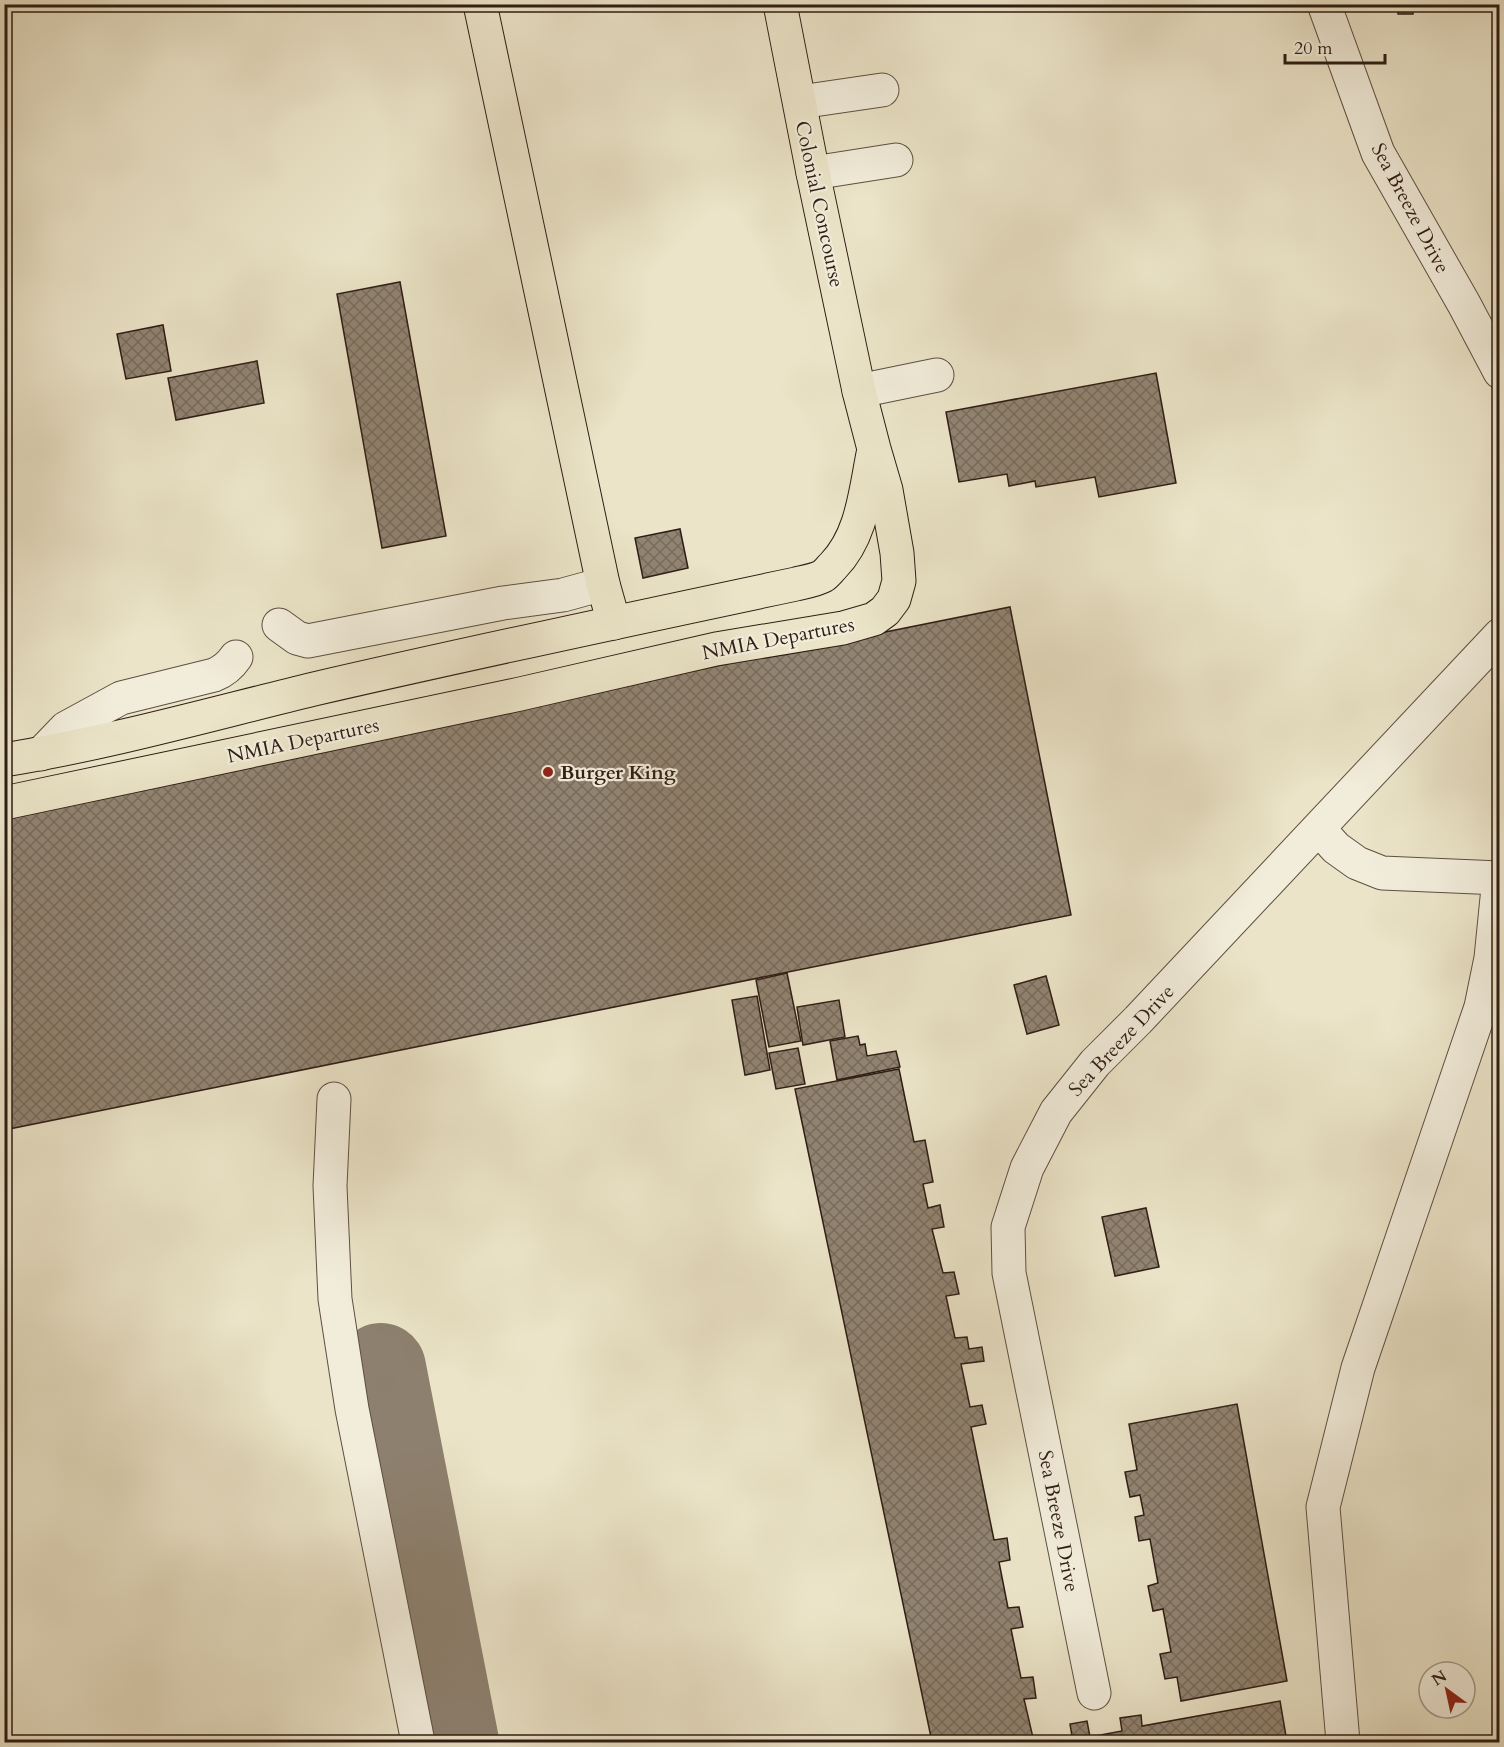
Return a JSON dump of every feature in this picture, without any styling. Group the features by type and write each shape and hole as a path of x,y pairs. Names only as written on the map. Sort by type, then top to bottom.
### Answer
{"main road":[{"path":"480,4 603,584 614,623"},
{"name":"Colonial Concourse","path":"780,4 813,173 874,449"},
{"path":"4,760 138,733 314,689 511,644 796,584 823,576 841,558 856,529 863,511 874,449"},
{"name":"NMIA Departures","path":"4,803 520,694 716,649 843,628 874,619 885,611 894,599 899,581 886,490 874,449"}],"lane":[{"name":"Sea Breeze Drive","path":"1324,4 1378,153 1500,372"},
{"path":"800,102 882,90"},
{"path":"813,173 896,160"},
{"path":"861,397 937,375"},
{"path":"279,625 297,638 308,642 503,603 563,595 603,584"},
{"name":"Sea Breeze Drive","path":"1094,1693 1009,1273 1008,1227 1026,1168 1056,1112 1095,1063 1500,635"},
{"path":"41,754 66,728 121,698 214,675 231,665 236,657"},
{"path":"1318,829 1336,848 1357,863 1382,873 1499,878 1491,958 1481,1007 1358,1368 1323,1507 1343,1743"},
{"path":"334,1099 330,1186 335,1299 352,1409 418,1743"}],"building":[{"path":"1398,4 1413,4 1413,14 1398,14"},
{"path":"400,282 446,536 382,548 337,294"},
{"path":"163,325 171,371 126,379 117,334"},
{"path":"257,361 264,403 176,420 168,378"},
{"path":"1156,373 1176,483 1099,497 1095,477 1036,487 1035,481 1009,486 1007,474 959,482 946,412"},
{"path":"680,529 688,568 643,578 635,538"},
{"path":"1010,607 1071,915 4,1130 4,809"},
{"path":"787,973 801,1041 769,1047 756,980"},
{"path":"1046,976 1059,1025 1027,1034 1014,985"},
{"path":"757,996 770,1070 745,1075 732,1000"},
{"path":"839,1000 845,1037 803,1045 797,1007"},
{"path":"858,1036 860,1045 865,1044 867,1056 896,1051 900,1067 837,1080 830,1041"},
{"path":"798,1048 805,1084 776,1089 769,1053"},
{"path":"899,1069 914,1142 925,1140 933,1182 923,1184 928,1208 940,1205 944,1227 932,1229 943,1273 954,1272 959,1294 946,1296 955,1338 967,1337 969,1349 982,1347 984,1361 961,1364 970,1407 982,1405 986,1424 971,1427 994,1540 1007,1538 1010,1560 999,1562 1008,1608 1019,1607 1023,1627 1011,1629 1021,1678 1033,1677 1036,1698 1024,1699 1034,1742 932,1742 795,1089"},
{"path":"1146,1208 1159,1267 1115,1276 1102,1217"},
{"path":"1237,1404 1287,1681 1181,1701 1177,1677 1165,1679 1160,1654 1171,1652 1163,1609 1153,1611 1148,1586 1158,1583 1150,1539 1139,1541 1135,1517 1144,1515 1140,1495 1130,1497 1125,1472 1137,1470 1129,1424"},
{"path":"1280,1701 1287,1742 1051,1742 1051,1739 1072,1736 1070,1724 1087,1721 1090,1737 1122,1731 1120,1718 1141,1715 1142,1726"}],"taxiway":[{"path":"381,1368 454,1742"}],"place":[{"name":"Burger King","path":"548,772"}]}
